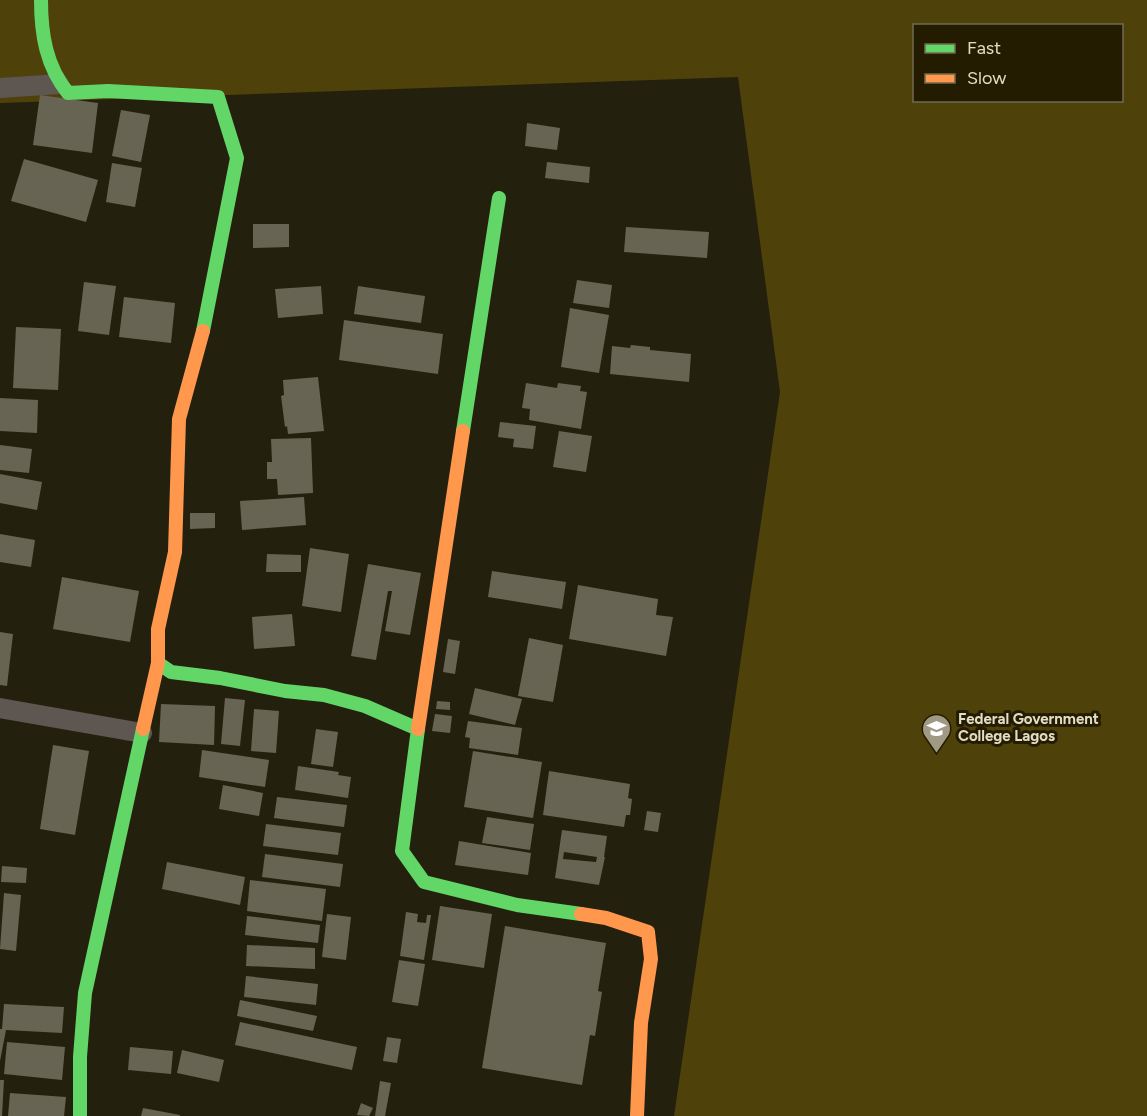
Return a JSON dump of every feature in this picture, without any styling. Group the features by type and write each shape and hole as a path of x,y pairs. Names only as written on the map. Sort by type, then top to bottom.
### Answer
{"street":[{"path":"41,0 41,23 49,60 59,84 68,93 108,91 218,97 237,158 201,343 179,419 175,552 158,629 158,663 85,993 80,1057 80,1116"},
{"path":"0,88 59,84"},
{"path":"499,198 418,729 402,851 424,882 517,905 606,918 648,932 651,959 641,1023 637,1116"},
{"path":"158,663 171,672 220,678 285,691 324,695 364,706 418,729"},
{"path":"0,708 142,733"}],"shaded area":[{"name":"Federal Government College Lagos","path":"0,0 1147,0 1147,1116 674,1116 780,392 738,77 0,103"}],"building":[{"path":"40,95 98,103 92,153 33,145"},
{"path":"121,110 150,115 141,162 112,156"},
{"path":"527,123 560,128 557,150 525,146"},
{"path":"24,159 98,180 86,222 11,201"},
{"path":"547,162 590,167 589,183 545,178"},
{"path":"112,163 142,168 135,207 106,202"},
{"path":"253,224 289,224 289,247 253,248"},
{"path":"626,227 709,232 707,258 624,252"},
{"path":"577,280 612,285 609,308 573,303"},
{"path":"84,282 116,286 109,335 78,331"},
{"path":"321,286 323,314 278,318 275,289"},
{"path":"358,286 425,296 421,323 354,314"},
{"path":"124,297 175,303 171,343 119,337"},
{"path":"570,308 609,315 599,373 561,367"},
{"path":"344,320 443,334 438,374 339,360"},
{"path":"16,327 61,329 58,390 13,388"},
{"path":"631,345 650,347 650,350 691,354 689,382 610,374 612,346 630,348"},
{"path":"318,377 324,431 288,434 281,396 284,395 283,380"},
{"path":"526,383 557,388 558,383 581,386 580,391 587,392 581,429 529,420 530,409 522,408"},
{"path":"0,398 38,400 37,433 0,431"},
{"path":"500,422 536,426 533,449 513,447 514,439 498,437"},
{"path":"559,431 592,436 586,472 553,467"},
{"path":"311,438 313,493 278,495 277,479 267,479 267,462 272,462 271,439"},
{"path":"0,445 32,449 29,473 0,470"},
{"path":"0,474 42,482 37,510 0,503"},
{"path":"304,497 306,525 242,530 240,501"},
{"path":"190,513 215,513 215,528 190,529"},
{"path":"0,534 35,540 31,567 0,562"},
{"path":"310,548 349,554 341,612 302,606"},
{"path":"267,554 301,555 301,572 266,572"},
{"path":"368,564 421,573 410,635 385,631 392,591 388,591 376,660 351,656"},
{"path":"492,571 566,582 562,609 488,597"},
{"path":"62,577 139,591 130,642 53,629"},
{"path":"578,585 658,599 656,615 673,617 666,656 569,639"},
{"path":"292,614 295,646 254,649 252,617"},
{"path":"0,632 13,634 7,686 0,685"},
{"path":"529,638 563,645 553,702 518,696"},
{"path":"448,639 460,641 455,674 443,672"},
{"path":"475,688 522,699 515,725 469,714"},
{"path":"225,698 245,700 240,746 221,744"},
{"path":"437,701 450,702 450,710 436,709"},
{"path":"161,704 215,706 214,745 159,742"},
{"path":"254,709 279,711 276,753 251,751"},
{"path":"435,714 452,716 450,733 432,731"},
{"path":"468,721 522,728 518,755 469,748 470,738 465,737"},
{"path":"316,729 338,732 333,767 311,764"},
{"path":"53,745 89,751 75,835 40,829"},
{"path":"202,750 269,760 265,787 199,777"},
{"path":"473,751 542,762 533,818 464,807"},
{"path":"298,766 339,772 338,775 351,777 348,798 295,790"},
{"path":"549,771 630,784 628,798 632,799 630,815 626,815 624,827 543,815"},
{"path":"223,785 263,793 259,816 219,809"},
{"path":"277,797 347,805 344,827 274,818"},
{"path":"647,811 661,813 658,832 644,830"},
{"path":"487,817 534,824 530,850 482,843"},
{"path":"266,824 341,833 338,855 263,846"},
{"path":"562,830 607,836 599,885 555,878","holes":["564,852 597,857 596,862 563,859"]},
{"path":"459,841 531,853 528,875 455,865"},
{"path":"265,854 343,864 340,887 262,877"},
{"path":"167,862 245,877 240,905 162,889"},
{"path":"2,866 27,868 26,883 1,882"},
{"path":"250,880 326,889 322,921 247,911"},
{"path":"4,893 21,895 16,951 0,949"},
{"path":"440,906 492,914 484,968 432,960"},
{"path":"406,912 418,914 417,922 426,923 427,915 431,915 424,960 400,956"},
{"path":"327,914 351,917 346,960 322,957"},
{"path":"247,916 320,925 318,943 245,935"},
{"path":"505,926 606,943 598,991 602,992 595,1036 590,1035 582,1085 482,1068"},
{"path":"247,945 315,948 315,969 246,966"},
{"path":"399,960 425,964 418,1006 392,1002"},
{"path":"246,976 318,984 316,1005 244,997"},
{"path":"240,1000 317,1016 313,1031 237,1016"},
{"path":"4,1004 64,1007 62,1033 6,1030 0,1061 0,1029 2,1029"},
{"path":"240,1022 357,1047 352,1070 235,1045"},
{"path":"387,1037 401,1039 397,1063 383,1061"},
{"path":"7,1042 65,1047 62,1080 4,1074"},
{"path":"130,1047 173,1051 171,1074 128,1070"},
{"path":"182,1050 224,1060 219,1082 177,1073"},
{"path":"0,1080 4,1080 2,1116 0,1116"},
{"path":"380,1081 391,1083 385,1116 375,1116"},
{"path":"10,1093 66,1097 64,1116 8,1116"},
{"path":"361,1103 373,1108 369,1116 357,1115"},
{"path":"143,1108 180,1115 180,1116 141,1116"}],"traffic: fast":[{"path":"41,0 46,49 54,72 68,93 108,91 218,97 237,158 203,331"},
{"path":"463,431 499,198"},
{"path":"158,663 171,672 220,678 285,691 324,695 365,706 418,729 402,851 424,882 517,905 581,914"},
{"path":"80,1116 80,1057 85,993 143,729"}],"traffic: slow":[{"path":"143,729 158,663 158,629 175,552 179,419 203,331"},
{"path":"418,729 463,431"},
{"path":"581,914 606,918 648,932 651,959 641,1023 637,1116"}],"place":[{"name":"Federal Government College Lagos","path":"937,754"}]}
